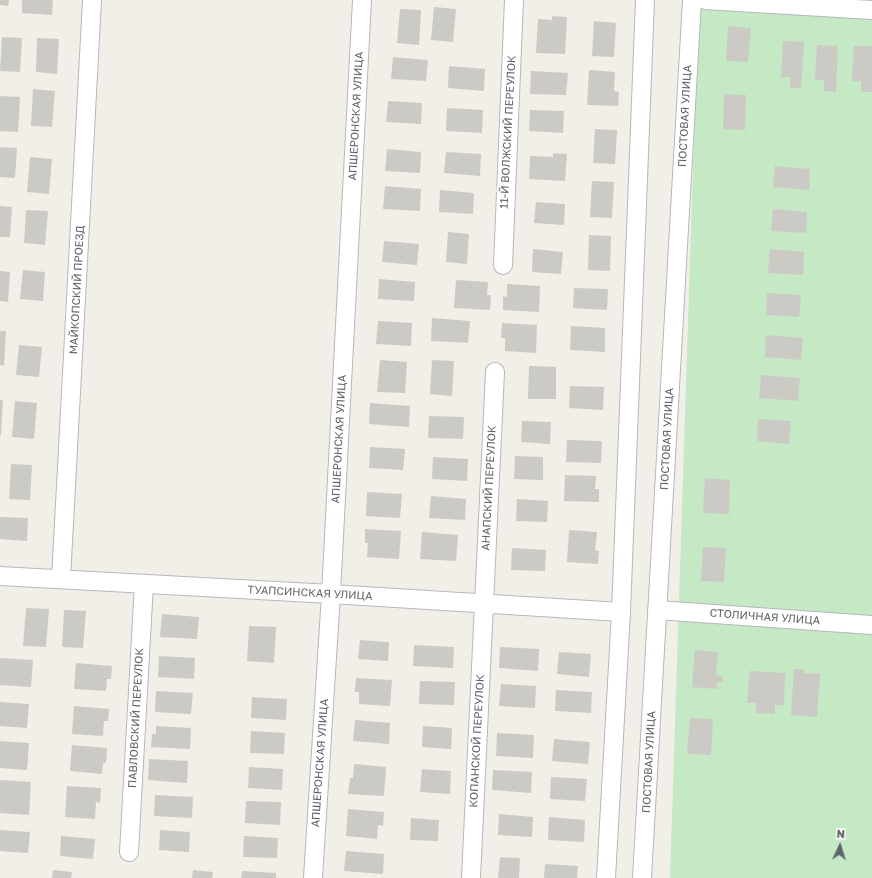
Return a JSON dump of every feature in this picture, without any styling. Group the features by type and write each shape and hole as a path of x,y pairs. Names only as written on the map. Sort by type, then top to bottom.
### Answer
{"street":[{"name":"МАЙКОПСКИЙ ПРОЕЗД","path":"62,579 92,0"},
{"name":"АПШЕРОНСКАЯ УЛИЦА","path":"313,878 331,594 362,0"},
{"name":"11-Й ВОЛЖСКИЙ ПЕРЕУЛОК","path":"502,265 514,0"},
{"path":"606,878 621,612 645,0"},
{"name":"ПОСТОВАЯ УЛИЦА","path":"642,878 692,0"},
{"path":"705,0 872,10"},
{"name":"АНАПСКИЙ ПЕРЕУЛОК","path":"483,604 495,372"},
{"name":"ТУАПСИНСКАЯ УЛИЦА","path":"0,576 621,612"},
{"name":"ПАВЛОВСКИЙ ПЕРЕУЛОК","path":"129,852 144,584"},
{"name":"КОПАНСКОЙ ПЕРЕУЛОК","path":"471,878 483,604"},
{"name":"СТОЛИЧНАЯ УЛИЦА","path":"657,610 872,625"}],"green space":[{"path":"700,0 872,0 872,878 670,878 694,137"}],"building":[{"path":"0,0 9,0 8,6 0,5"},
{"path":"22,0 53,0 52,15 22,13"},
{"path":"434,7 456,9 453,42 431,40"},
{"path":"400,9 421,10 419,45 397,43"},
{"path":"552,16 567,17 565,54 536,53 538,19 552,20"},
{"path":"594,21 616,23 614,57 592,56"},
{"path":"728,26 751,28 748,62 726,61"},
{"path":"2,37 22,38 20,72 0,71"},
{"path":"37,38 59,39 57,74 36,72"},
{"path":"783,41 804,42 801,88 790,88 790,77 781,77"},
{"path":"817,45 838,46 836,92 824,91 824,80 815,80"},
{"path":"854,46 872,46 872,92 861,92 861,81 852,81"},
{"path":"393,57 428,60 426,81 391,79"},
{"path":"449,66 485,69 484,91 448,88"},
{"path":"589,70 615,72 614,91 619,92 618,106 587,105"},
{"path":"531,71 568,73 566,95 530,94"},
{"path":"33,89 55,91 52,127 31,126"},
{"path":"724,94 746,95 745,130 723,129"},
{"path":"0,96 20,97 18,132 0,131"},
{"path":"388,101 422,103 421,124 386,122"},
{"path":"447,108 483,110 482,133 446,131"},
{"path":"530,110 564,111 563,133 529,131"},
{"path":"595,129 617,130 615,164 593,163"},
{"path":"0,147 17,148 15,178 0,177"},
{"path":"387,149 421,152 420,173 385,171"},
{"path":"446,152 481,154 480,176 444,173"},
{"path":"553,153 567,154 565,181 529,179 530,156 553,157"},
{"path":"30,157 52,159 49,194 27,192"},
{"path":"775,166 810,169 809,190 773,187"},
{"path":"592,181 614,182 612,218 590,217"},
{"path":"385,186 421,189 420,211 383,209"},
{"path":"440,190 474,193 473,214 439,212"},
{"path":"536,202 565,204 564,225 534,223"},
{"path":"0,206 12,207 10,237 0,237"},
{"path":"773,209 807,212 806,233 771,231"},
{"path":"26,210 48,211 45,245 24,243"},
{"path":"448,232 469,234 467,264 446,262"},
{"path":"589,235 611,236 610,271 588,270"},
{"path":"384,241 419,244 417,265 382,262"},
{"path":"533,249 563,252 561,274 532,272"},
{"path":"770,249 804,252 803,275 768,273"},
{"path":"23,270 45,272 43,301 20,299"},
{"path":"0,271 10,272 8,302 0,301"},
{"path":"379,279 415,282 414,301 378,299"},
{"path":"456,280 488,282 487,295 491,295 490,310 454,308"},
{"path":"507,284 540,286 539,312 503,310 503,296 507,297"},
{"path":"574,288 608,289 607,310 573,308"},
{"path":"767,293 801,295 799,317 766,315"},
{"path":"432,318 470,321 468,343 431,341"},
{"path":"378,321 412,323 411,346 376,344"},
{"path":"502,323 537,325 536,353 505,351 505,338 501,338"},
{"path":"571,326 605,328 605,352 570,350"},
{"path":"0,331 6,331 4,366 0,365"},
{"path":"766,335 803,338 801,360 765,357"},
{"path":"19,345 42,347 39,377 16,375"},
{"path":"380,360 407,362 405,393 377,392"},
{"path":"432,360 454,361 452,396 430,394"},
{"path":"529,366 556,367 556,399 528,399"},
{"path":"761,375 800,378 798,401 759,398"},
{"path":"570,386 604,387 603,410 569,408"},
{"path":"0,400 3,400 1,435 0,435"},
{"path":"15,401 37,403 34,439 12,437"},
{"path":"370,403 410,406 409,427 369,424"},
{"path":"429,416 464,417 463,439 428,438"},
{"path":"758,419 791,421 789,444 757,441"},
{"path":"522,421 551,422 550,444 521,442"},
{"path":"567,440 602,441 601,463 566,462"},
{"path":"370,447 405,449 403,470 369,468"},
{"path":"515,456 543,457 543,480 514,479"},
{"path":"433,457 468,459 467,481 432,479"},
{"path":"11,464 32,465 30,500 9,499"},
{"path":"565,475 596,476 595,489 599,489 599,502 564,501"},
{"path":"705,478 730,480 729,514 703,513"},
{"path":"367,492 402,494 400,518 366,516"},
{"path":"431,496 466,499 465,520 429,518"},
{"path":"517,499 548,501 547,522 516,521"},
{"path":"0,517 28,518 27,541 0,539"},
{"path":"365,529 401,531 399,559 367,557 368,543 365,543"},
{"path":"569,530 597,532 595,550 599,551 598,564 567,562"},
{"path":"422,532 458,535 456,561 420,559"},
{"path":"703,547 726,548 724,582 701,581"},
{"path":"512,548 546,550 545,571 511,570"},
{"path":"26,608 49,609 46,647 23,646"},
{"path":"64,610 86,611 83,648 62,647"},
{"path":"162,614 199,617 197,639 160,637"},
{"path":"249,626 276,627 274,663 247,661"},
{"path":"360,640 389,642 388,661 358,659"},
{"path":"414,645 454,647 453,668 413,666"},
{"path":"500,647 539,649 538,671 499,668"},
{"path":"695,650 718,652 716,675 723,676 723,683 717,682 717,689 692,687"},
{"path":"559,652 591,654 589,677 557,674"},
{"path":"159,656 195,658 194,679 158,677"},
{"path":"0,658 33,660 31,687 0,685"},
{"path":"76,663 112,666 111,679 107,679 106,691 74,689"},
{"path":"794,669 804,669 804,673 820,674 817,717 791,715"},
{"path":"750,671 785,673 784,705 775,705 775,714 756,713 756,703 747,703"},
{"path":"356,678 392,680 390,706 359,704 359,692 355,692"},
{"path":"420,681 455,682 454,705 419,704"},
{"path":"501,684 536,686 535,708 499,706"},
{"path":"556,690 592,692 591,713 555,711"},
{"path":"156,691 193,693 191,714 155,712"},
{"path":"252,697 287,699 286,720 251,718"},
{"path":"0,702 29,704 27,728 0,726"},
{"path":"74,706 109,709 108,721 104,721 103,736 72,734"},
{"path":"690,718 713,719 711,755 687,754"},
{"path":"355,720 390,723 389,744 353,741"},
{"path":"156,726 191,728 190,749 151,747 152,734 156,734"},
{"path":"423,726 452,728 451,749 422,747"},
{"path":"251,731 285,733 284,754 250,753"},
{"path":"497,733 534,735 533,758 496,756"},
{"path":"554,739 590,742 588,764 552,761"},
{"path":"0,741 29,743 27,770 0,768"},
{"path":"72,745 107,748 106,763 103,763 102,774 70,771"},
{"path":"149,759 188,761 187,783 148,780"},
{"path":"354,764 386,767 384,796 348,794 350,778 353,778"},
{"path":"249,767 283,769 282,790 248,788"},
{"path":"422,769 451,771 450,794 420,792"},
{"path":"493,770 532,772 531,793 492,790"},
{"path":"551,777 587,779 585,801 550,799"},
{"path":"0,780 31,782 29,815 0,813"},
{"path":"67,786 101,788 100,803 96,802 95,819 65,817"},
{"path":"155,795 193,797 192,818 154,816"},
{"path":"246,801 281,802 280,825 245,823"},
{"path":"348,809 384,812 383,826 378,825 377,839 346,836"},
{"path":"499,814 533,817 532,837 498,835"},
{"path":"549,817 585,820 584,842 548,840"},
{"path":"411,818 439,820 438,841 410,840"},
{"path":"0,830 30,832 28,853 0,851"},
{"path":"160,830 190,832 189,852 159,850"},
{"path":"61,836 95,839 93,859 60,856"},
{"path":"244,836 278,838 277,858 243,857"},
{"path":"346,851 384,854 383,874 344,871"},
{"path":"500,857 520,858 519,878 498,878"},
{"path":"545,864 578,866 577,878 544,878"},
{"path":"53,870 72,872 71,878 52,878"},
{"path":"193,870 213,872 212,878 192,878"},
{"path":"242,871 276,873 276,878 241,878"}]}
